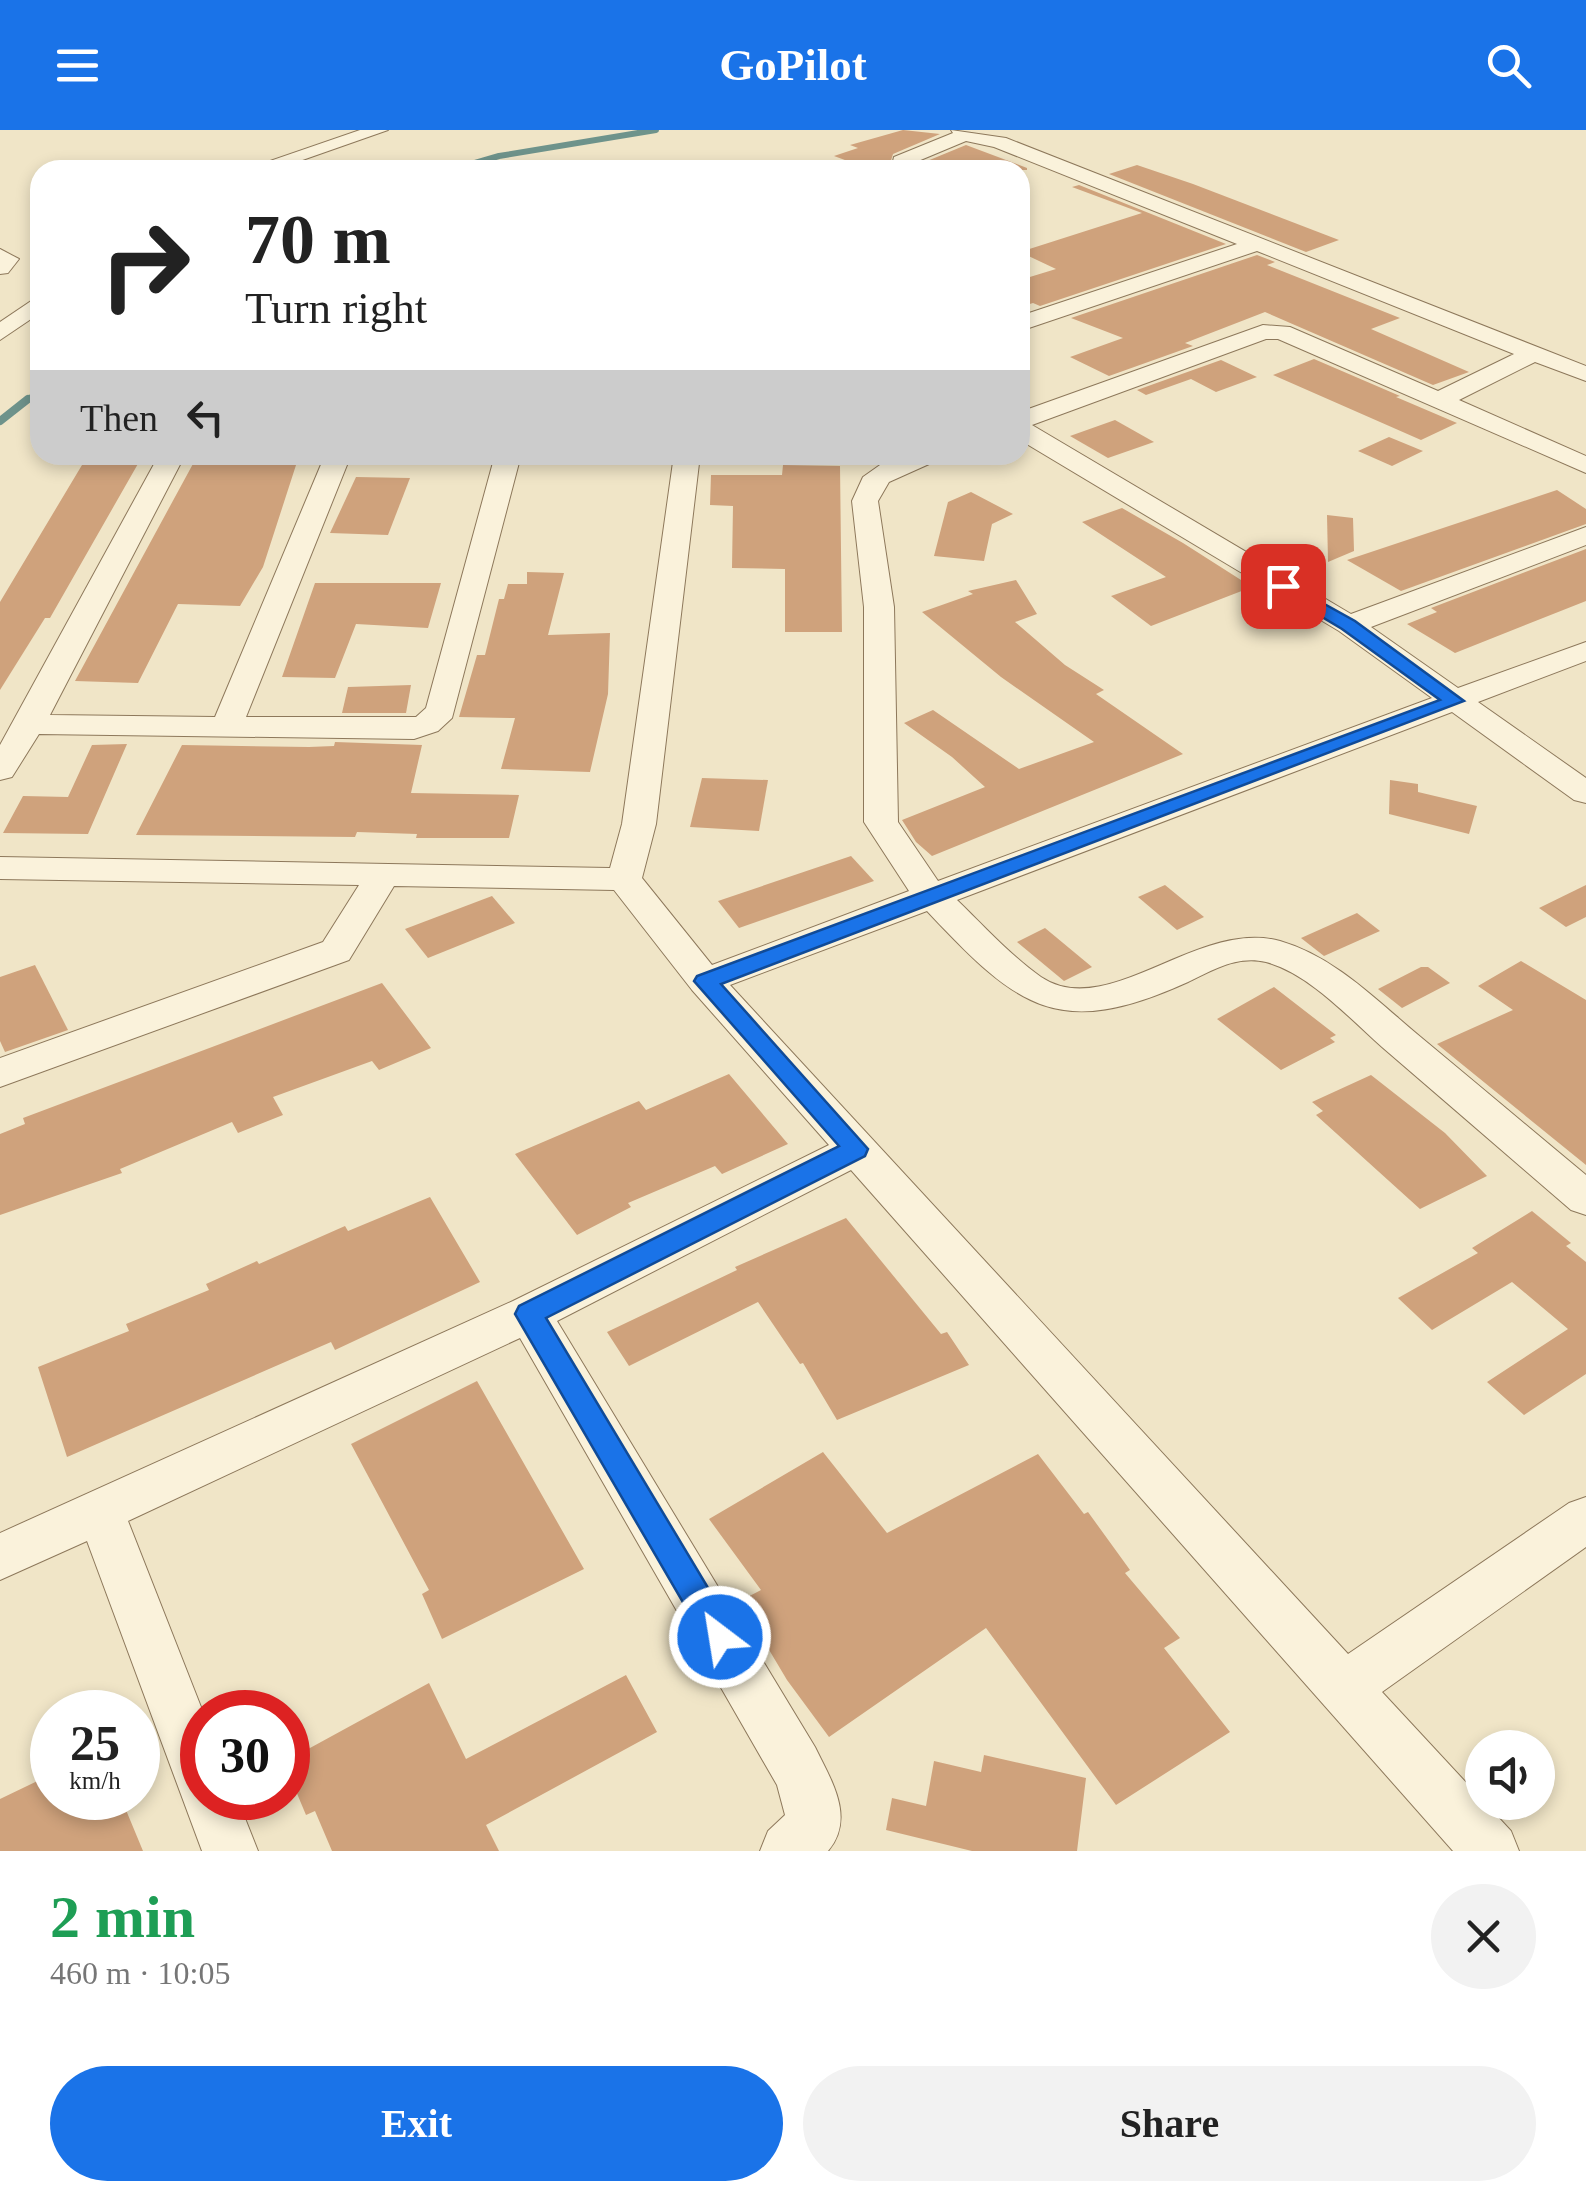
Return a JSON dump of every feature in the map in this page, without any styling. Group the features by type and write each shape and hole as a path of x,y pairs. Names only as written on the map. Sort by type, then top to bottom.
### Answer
{"street":[{"path":"285,160 379,130"},
{"path":"903,160 962,133 999,142 1254,245 1380,289 1586,374"},
{"path":"1030,321 1254,245"},
{"path":"0,255 8,259 0,268"},
{"path":"0,333 30,310"},
{"path":"1030,417 1272,332 1297,335 1586,465"},
{"path":"1442,399 1534,353"},
{"path":"1030,435 1349,625 1585,792"},
{"path":"0,770 29,724 167,465"},
{"path":"227,726 334,465"},
{"path":"29,724 414,729 428,724 441,711 505,465"},
{"path":"624,879 639,824 686,465"},
{"path":"907,465 874,480 866,489 865,501 879,606 881,822 888,838 936,898 1028,986 1045,998 1074,1004 1102,1000 1244,946 1272,949 1285,955 1312,968 1342,992 1586,1199"},
{"path":"1349,625 1586,534"},
{"path":"705,981 840,928 936,898 1586,651"},
{"path":"0,868 624,879"},
{"path":"0,1072 336,951 383,875"},
{"path":"624,879 705,981 1491,1851"},
{"path":"0,1557 529,1314 856,1149"},
{"path":"529,1314 796,1766 812,1802 813,1827 788,1851"},
{"path":"100,1511 180,1721"},
{"path":"1346,1687 1586,1519"},
{"path":"218,1820 230,1851"}],"building":[{"path":"903,130 940,134 893,154 891,160 845,160 834,156 858,148 850,145"},
{"path":"966,145 1006,160 930,160"},
{"path":"1137,165 1339,240 1306,252 1109,174"},
{"path":"1079,185 1226,244 1040,306 1030,304 1030,277 1056,269 1030,257 1030,249 1142,213 1072,187"},
{"path":"1257,255 1275,262 1267,265 1400,318 1371,329 1469,372 1433,385 1265,312 1185,343 1193,346 1109,376 1070,357 1123,338 1071,318"},
{"path":"1314,359 1457,423 1421,440 1273,375"},
{"path":"1221,360 1257,377 1216,392 1191,379 1146,395 1137,390"},
{"path":"1115,420 1154,442 1108,458 1070,436"},
{"path":"1389,437 1423,451 1392,466 1358,451"},
{"path":"82,465 137,465 50,618 45,618 0,690 0,602"},
{"path":"192,465 296,465 263,567 240,606 178,604 138,683 75,681"},
{"path":"783,465 840,466 842,632 785,632 785,569 732,568 733,506 710,505 711,475 782,475"},
{"path":"356,477 410,478 388,535 330,533"},
{"path":"1557,490 1586,509 1586,524 1401,591 1347,560"},
{"path":"971,492 1013,514 992,524 984,561 934,556 948,502"},
{"path":"1122,508 1252,587 1151,626 1111,596 1166,577 1082,522"},
{"path":"1327,515 1353,518 1354,551 1328,562"},
{"path":"1586,549 1586,601 1455,653 1407,624 1437,612 1431,608"},
{"path":"527,572 564,573 548,635 610,633 608,694 590,772 501,769 515,718 459,717 477,655 485,655 499,599 504,599 508,584 527,584"},
{"path":"1016,580 1037,614 1015,622 1065,665 1104,690 1096,694 1183,754 932,856 916,842 902,820 985,787 952,757 904,723 933,710 1019,769 1094,742 1001,677 922,612 973,594 968,591"},
{"path":"315,583 441,583 428,628 356,624 335,678 282,677"},
{"path":"411,685 406,713 342,713 348,687"},
{"path":"335,742 422,745 411,793 519,795 509,838 416,838 417,834 357,832 355,837 136,835 182,745 309,747 334,746"},
{"path":"127,744 88,834 3,833 23,796 68,797 92,745"},
{"path":"702,778 768,780 759,831 690,827"},
{"path":"1390,780 1418,784 1418,792 1477,806 1469,834 1389,814"},
{"path":"851,856 874,881 739,928 718,901"},
{"path":"1165,885 1204,917 1177,930 1138,897"},
{"path":"1586,885 1586,917 1566,927 1539,908"},
{"path":"492,896 515,923 428,958 405,929"},
{"path":"1357,913 1380,931 1324,956 1301,938"},
{"path":"1045,928 1092,967 1064,981 1017,942"},
{"path":"1521,961 1586,1000 1586,1165 1437,1044 1513,1010 1478,986"},
{"path":"35,965 68,1030 5,1052 0,1041 0,977"},
{"path":"1428,967 1450,983 1402,1008 1378,989"},
{"path":"382,983 431,1048 379,1070 372,1061 273,1097 283,1115 238,1133 232,1122 120,1169 122,1173 0,1215 0,1134 25,1124 23,1118"},
{"path":"1274,987 1336,1035 1330,1038 1335,1042 1281,1070 1217,1019"},
{"path":"729,1074 788,1144 722,1174 715,1166 628,1203 631,1207 577,1235 515,1154 639,1101 646,1110"},
{"path":"1371,1075 1445,1133 1487,1176 1420,1209 1316,1115 1323,1111 1312,1102"},
{"path":"430,1197 480,1282 335,1350 331,1342 67,1457 38,1367 129,1331 126,1324 209,1290 206,1284 257,1261 259,1264 345,1226 348,1231"},
{"path":"1532,1211 1571,1243 1566,1246 1586,1262 1586,1374 1524,1415 1487,1382 1568,1329 1512,1282 1432,1330 1398,1298 1478,1253 1472,1248"},
{"path":"846,1218 941,1334 947,1332 969,1365 837,1420 803,1363 800,1364 758,1302 629,1366 607,1332 737,1270 735,1267"},
{"path":"477,1381 584,1569 442,1639 422,1594 429,1590 351,1444"},
{"path":"823,1452 887,1533 1038,1454 1084,1514 1088,1512 1130,1570 1125,1573 1180,1638 1164,1648 1230,1732 1116,1805 986,1628 829,1737 787,1680 740,1601 761,1590 709,1519"},
{"path":"626,1675 657,1732 486,1825 499,1851 332,1851 315,1811 310,1813 310,1748 429,1683 466,1759"},
{"path":"984,1755 1086,1778 1077,1851 972,1851 886,1830 892,1798 926,1806 934,1761 981,1772"},
{"path":"30,1785 30,1820 130,1820 143,1851 0,1851 0,1799"}],"waterway":[{"path":"485,160 656,130"},
{"path":"25,402 30,398"},
{"path":"0,421 28,399"}],"route":[{"path":"720,1637 529,1314 856,1149 705,981 840,928 936,898 1454,701 1349,625 1283,586"}]}
